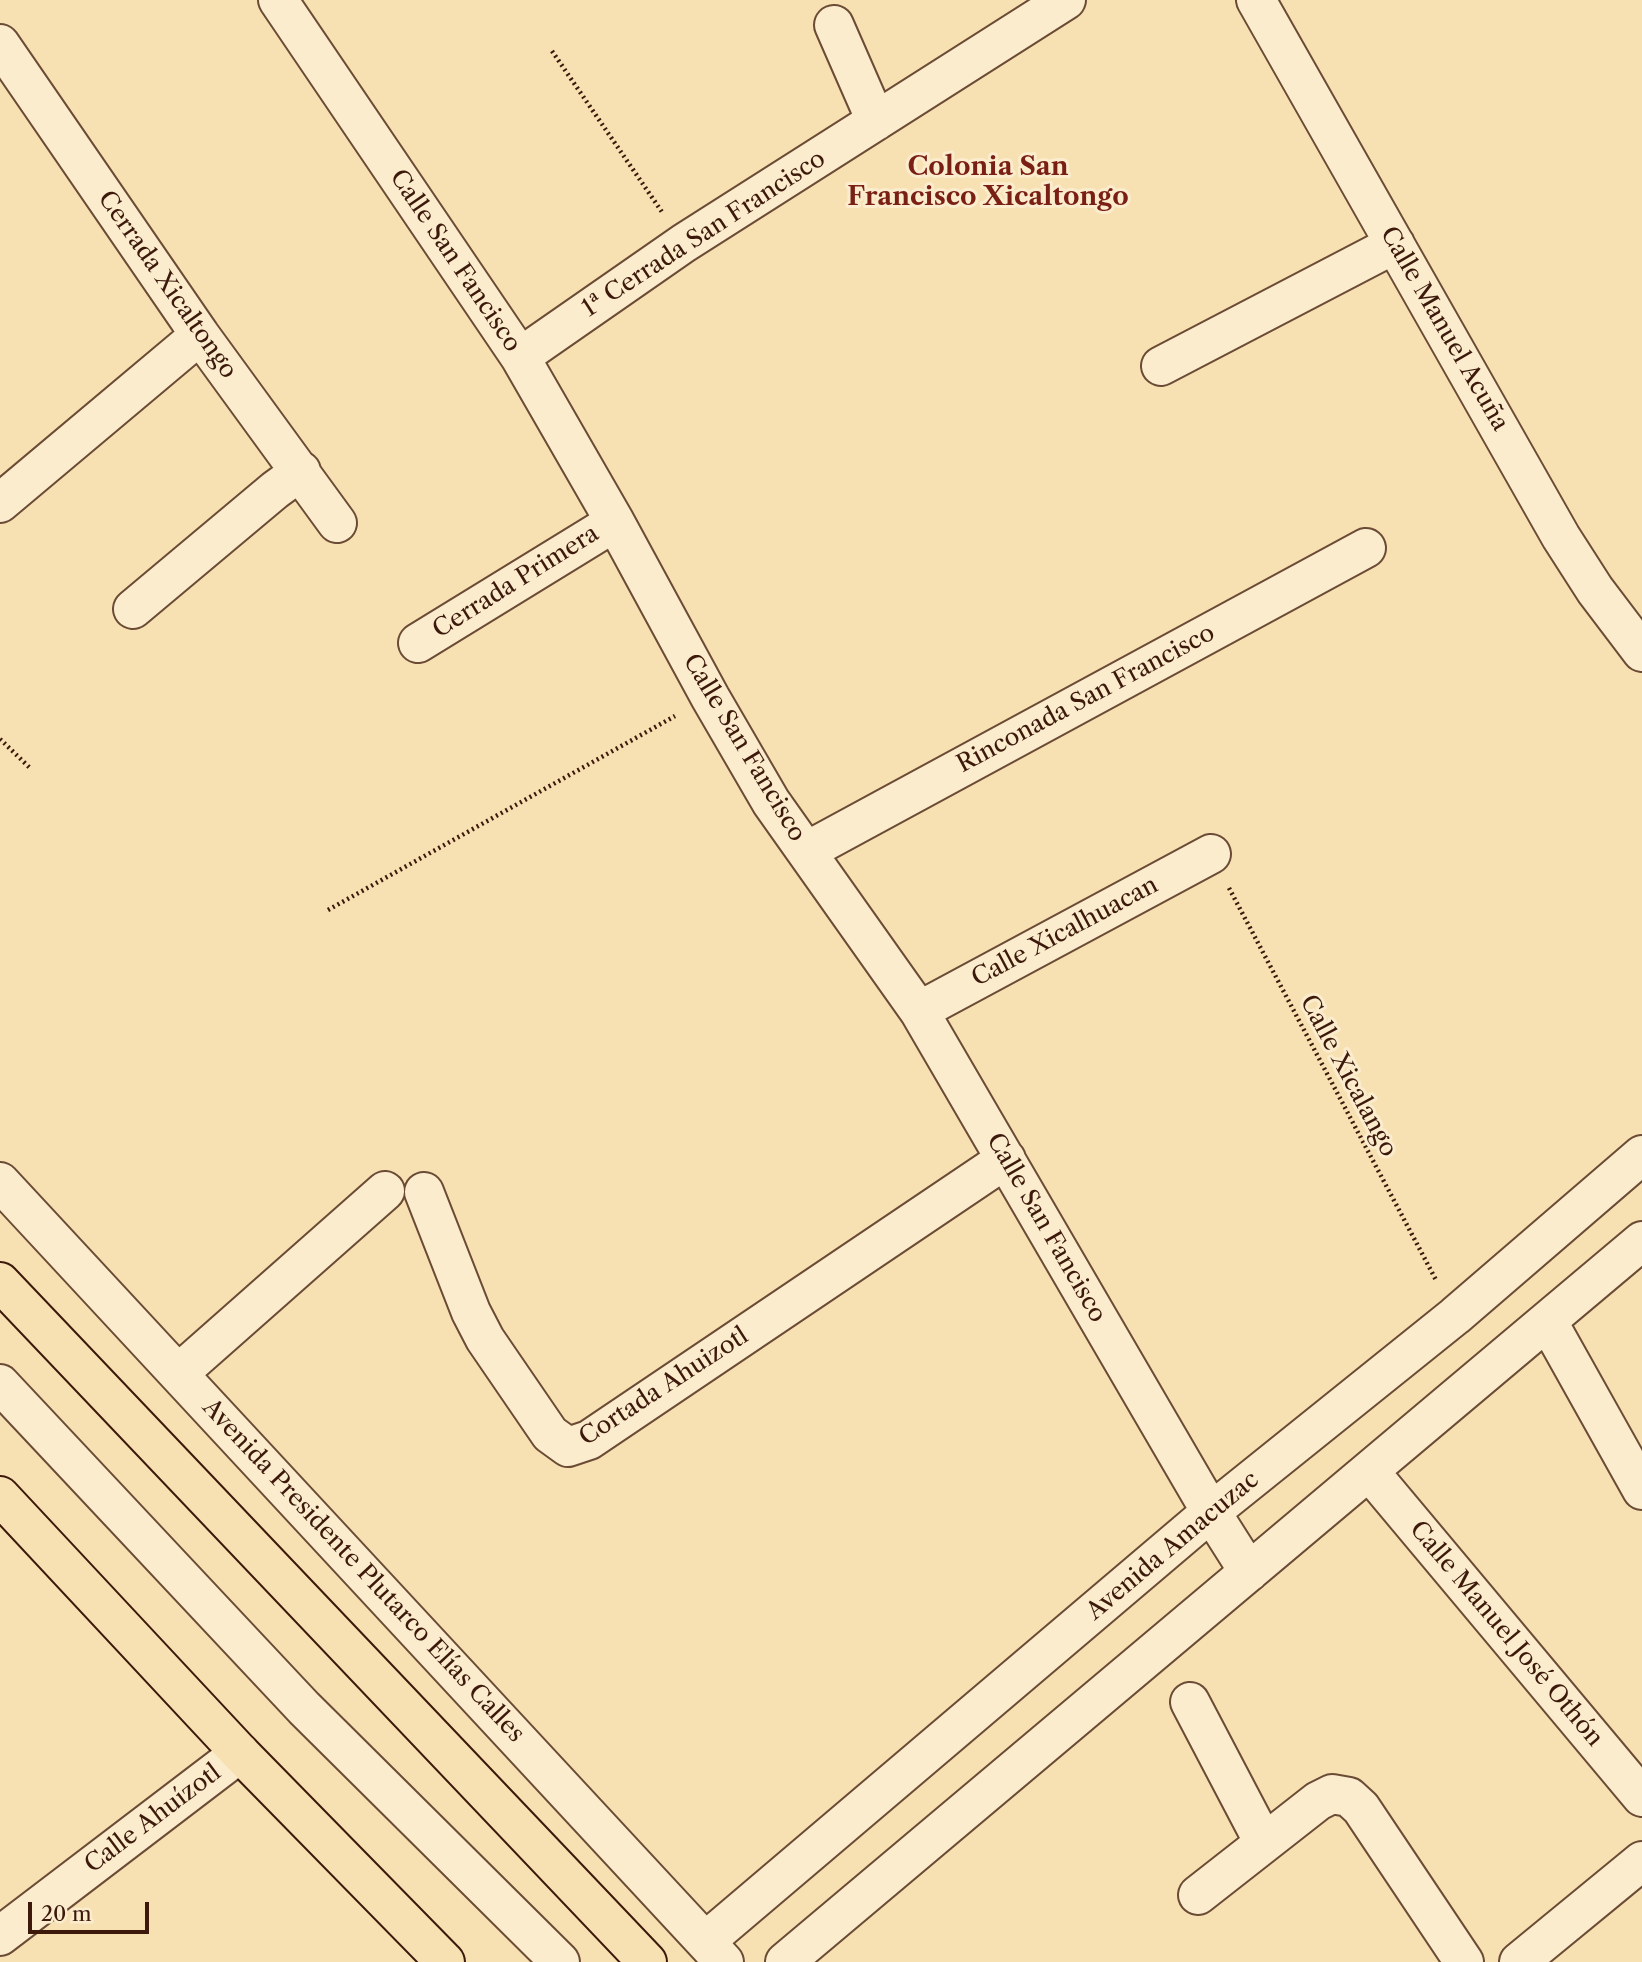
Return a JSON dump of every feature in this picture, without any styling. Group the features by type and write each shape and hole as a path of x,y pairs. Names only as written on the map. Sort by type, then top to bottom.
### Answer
{"main road":[{"path":"0,1282 647,1962"},
{"path":"0,1496 240,1753 445,1962"}],"street":[{"name":"Calle San Fancisco","path":"278,0 520,357 771,802 919,1011 1211,1512 1249,1572"},
{"name":"1ª Cerrada San Francisco","path":"520,357 684,243 1066,0"},
{"name":"Calle Manuel Acuña","path":"1256,0 1561,537 1595,590 1642,652"},
{"path":"834,25 876,121"},
{"name":"Cerrada Xicaltongo","path":"0,44 200,335 337,523"},
{"path":"1161,366 1395,244"},
{"path":"0,503 200,335"},
{"path":"133,609 301,471"},
{"name":"Cerrada Primera","path":"418,643 615,522"},
{"name":"Rinconada San Francisco","path":"807,851 1366,548"},
{"name":"Calle Xicalhuacan","path":"919,1011 1211,854"},
{"name":"Avenida Amacuzac","path":"715,1951 1211,1512 1455,1315 1642,1155"},
{"name":"Cortada Ahuizotl","path":"424,1192 471,1312 485,1339 550,1434 568,1447 589,1440 1006,1159"},
{"name":"Avenida Presidente Plutarco Elías Calles","path":"0,1182 715,1951"},
{"path":"179,1373 385,1191"},
{"path":"785,1962 1642,1241"},
{"path":"1548,1322 1642,1490"},
{"path":"0,1384 304,1708 559,1962"},
{"name":"Calle Manuel José Othón","path":"1369,1471 1642,1797"},
{"path":"1190,1702 1264,1843"},
{"name":"Calle Ahuízotl","path":"0,1936 240,1753"},
{"path":"1198,1895 1318,1801 1332,1794 1349,1797 1361,1808 1464,1962"},
{"path":"1519,1962 1642,1861"}],"path":[{"path":"552,51 684,243"},
{"path":"328,910 710,697"},
{"path":"0,739 30,768"},
{"name":"Calle Xicalango","path":"1211,854 1455,1315"}],"district":[{"name":"Colonia San Francisco Xicaltongo","path":"988,182"}]}
